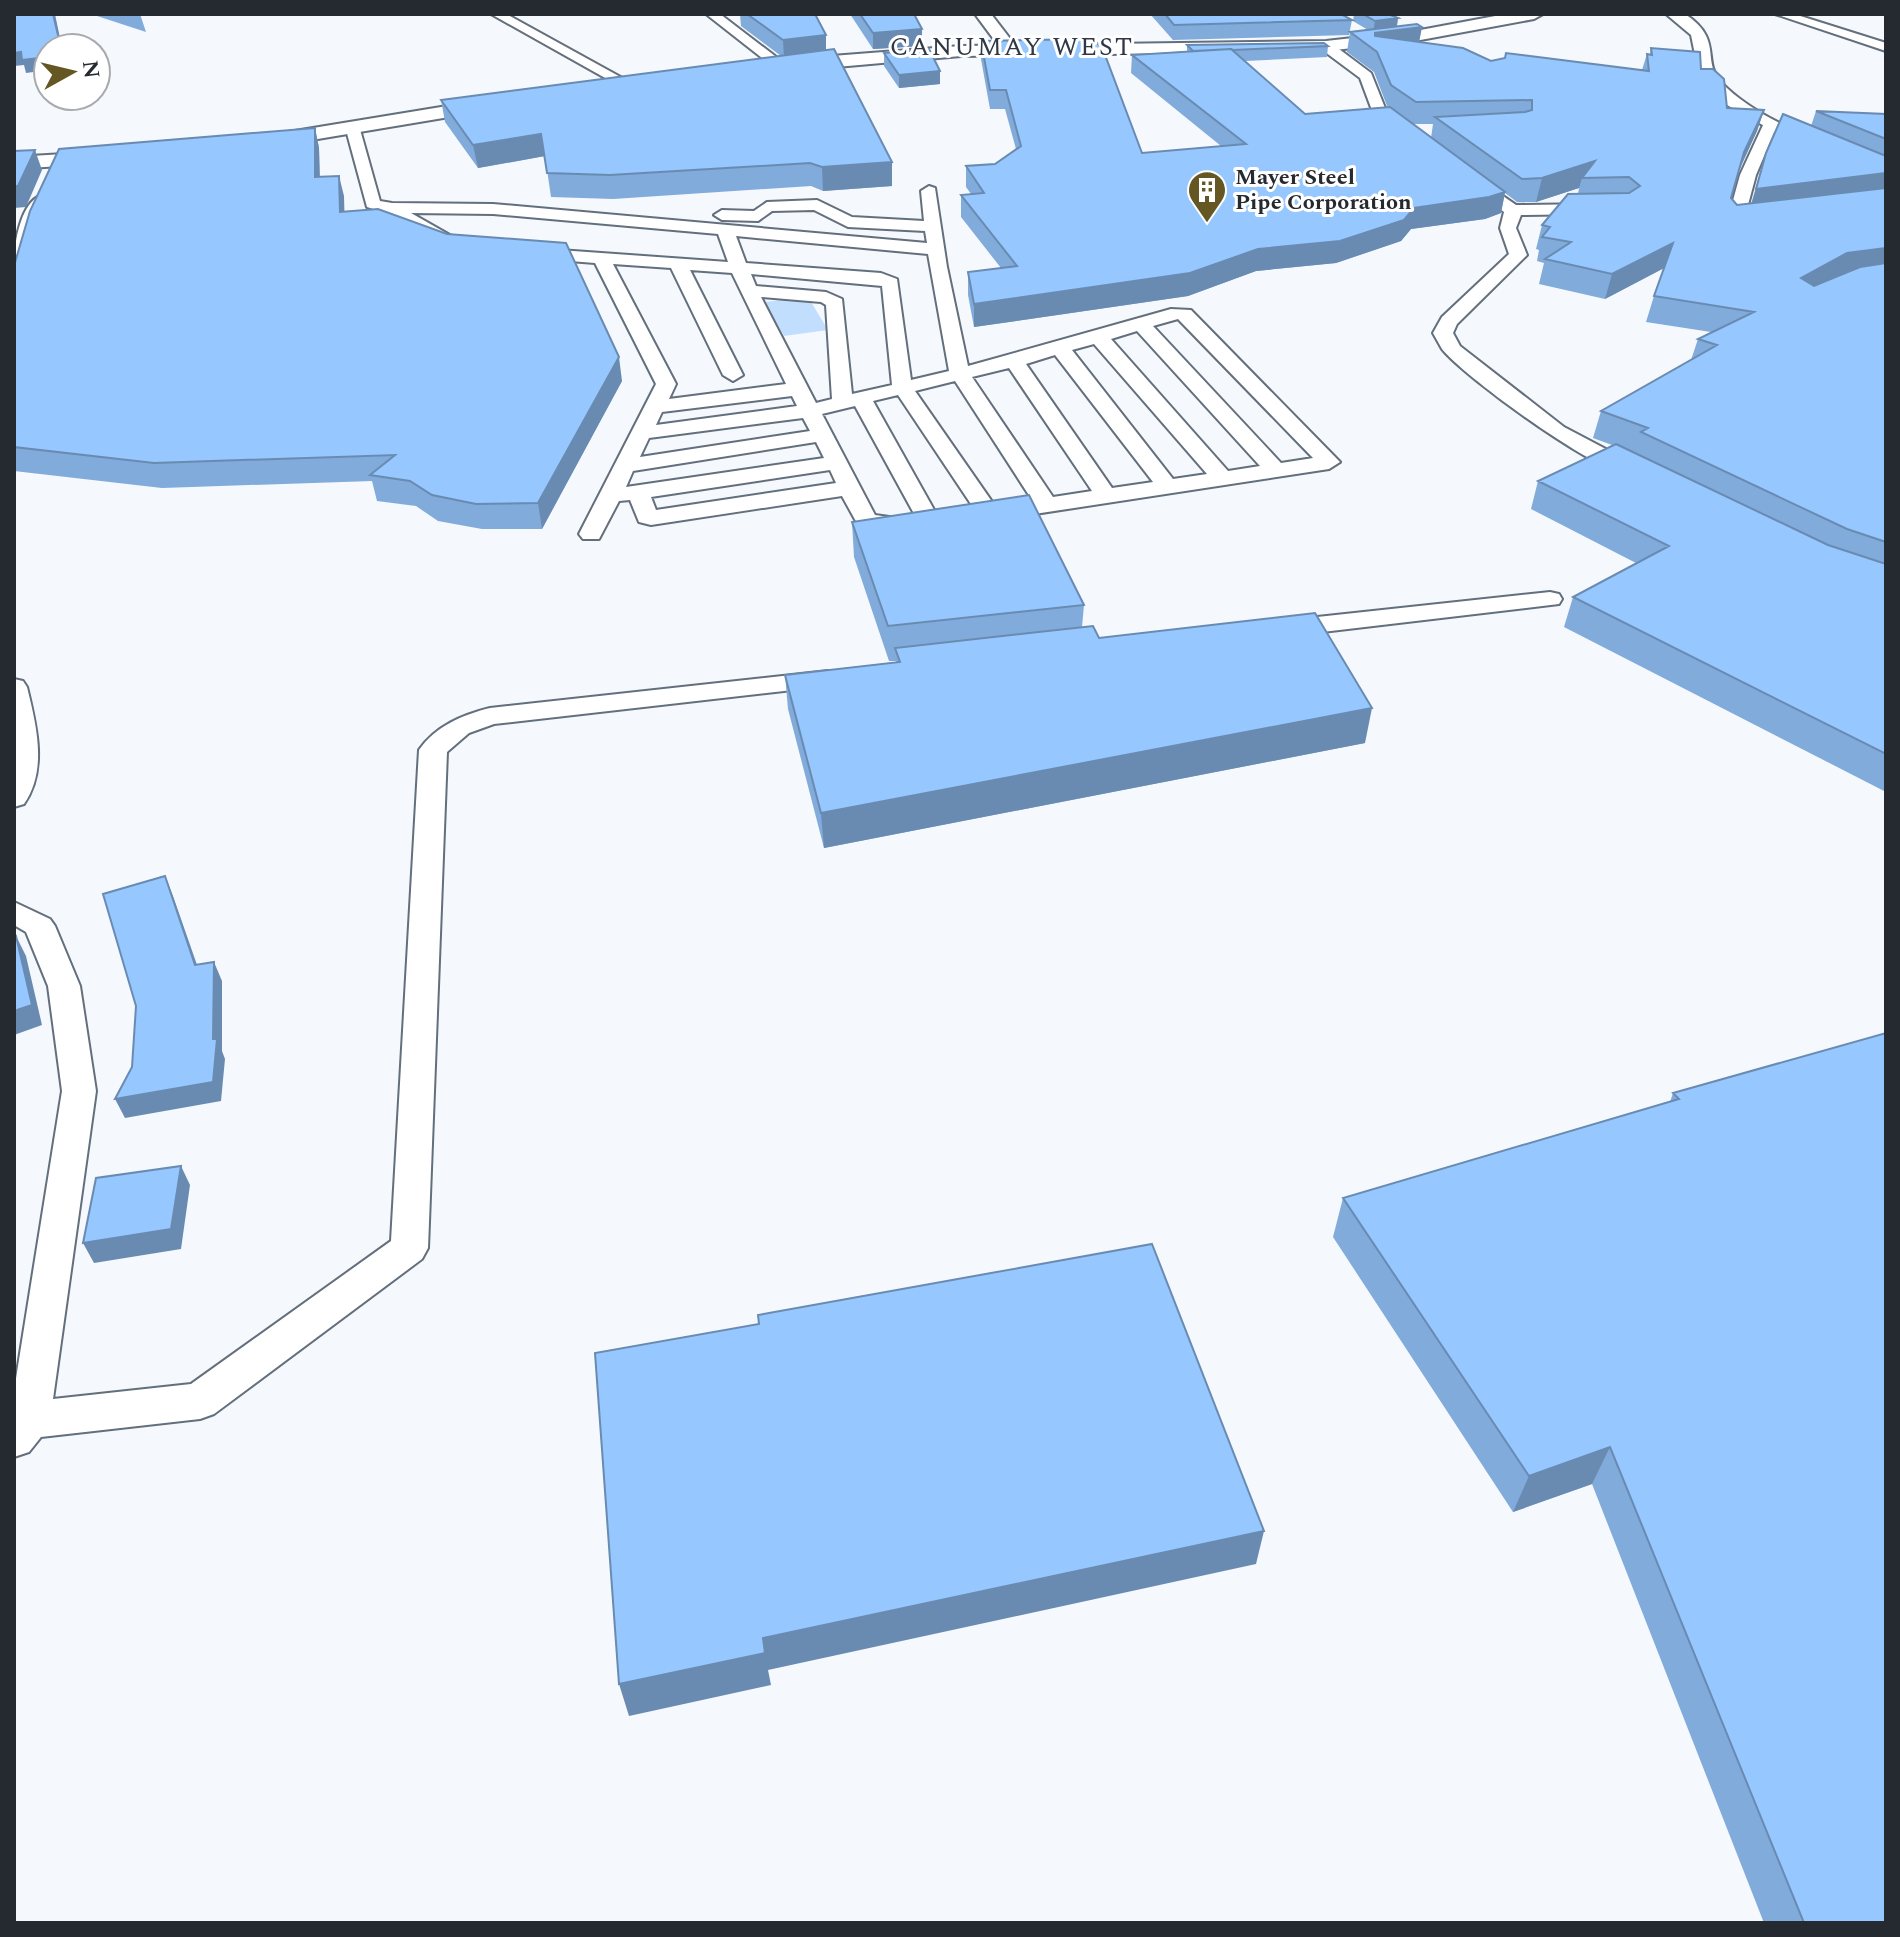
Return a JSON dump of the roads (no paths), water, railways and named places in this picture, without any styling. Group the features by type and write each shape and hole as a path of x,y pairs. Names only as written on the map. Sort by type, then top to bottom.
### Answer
{"main road":[{"path":"751,70 919,53 1010,49 1326,46 1415,36 1533,14"},
{"path":"598,89 636,84"},
{"path":"243,145 523,100"},
{"path":"14,163 52,174 128,156"}],"street":[{"path":"497,14 636,84"},
{"path":"712,14 781,66"},
{"path":"983,14 1010,49"},
{"path":"1674,14 1697,29 1704,47 1707,74 1716,87 1771,123 1886,175"},
{"path":"1781,14 1886,47"},
{"path":"1350,28 1375,41"},
{"path":"1415,36 1440,48"},
{"path":"1326,46 1366,76 1378,110 1419,138"},
{"path":"1771,123 1748,175 1735,222 1781,216"},
{"path":"352,126 373,204 392,208 493,209 536,214 881,278 891,283 902,387 989,514"},
{"path":"1453,167 1512,210 1607,209"},
{"path":"14,257 52,174"},
{"path":"929,191 937,258 960,374 1046,504"},
{"path":"536,214 612,208 755,217 773,206 817,205 848,222 933,226"},
{"path":"392,208 426,231 460,243"},
{"path":"477,226 493,209"},
{"path":"1512,210 1508,228 1518,251 1516,259 1449,321 1443,333 1452,349 1557,431 1644,478"},
{"path":"517,252 679,266 727,249 937,258"},
{"path":"643,433 809,411 1014,361 1168,314 1184,314 1329,462 931,524 897,527 866,520 809,411 727,249"},
{"path":"602,259 666,384"},
{"path":"679,266 747,373"},
{"path":"748,290 826,297 835,303 852,400 931,524"},
{"path":"1141,324 1276,470"},
{"path":"1098,336 1222,478"},
{"path":"1060,348 1167,486"},
{"path":"1014,361 1106,495"},
{"path":"666,384 788,368"},
{"path":"591,534 666,384"},
{"path":"656,407 798,389"},
{"path":"626,466 822,435"},
{"path":"611,496 836,463"},
{"path":"638,492 647,517 651,518 850,488"},
{"path":"1249,632 1550,599"},
{"path":"14,912 39,926 64,986 79,1091 22,1430 200,1401 409,1248 433,750 459,727 490,716 859,675"},
{"path":"14,687 24,726 21,785 14,798"}],"place":[{"name":"Mayer Steel Pipe Corporation","path":"1207,224"}],"district":[{"name":"CANUMAY WEST","path":"1012,47"}]}
